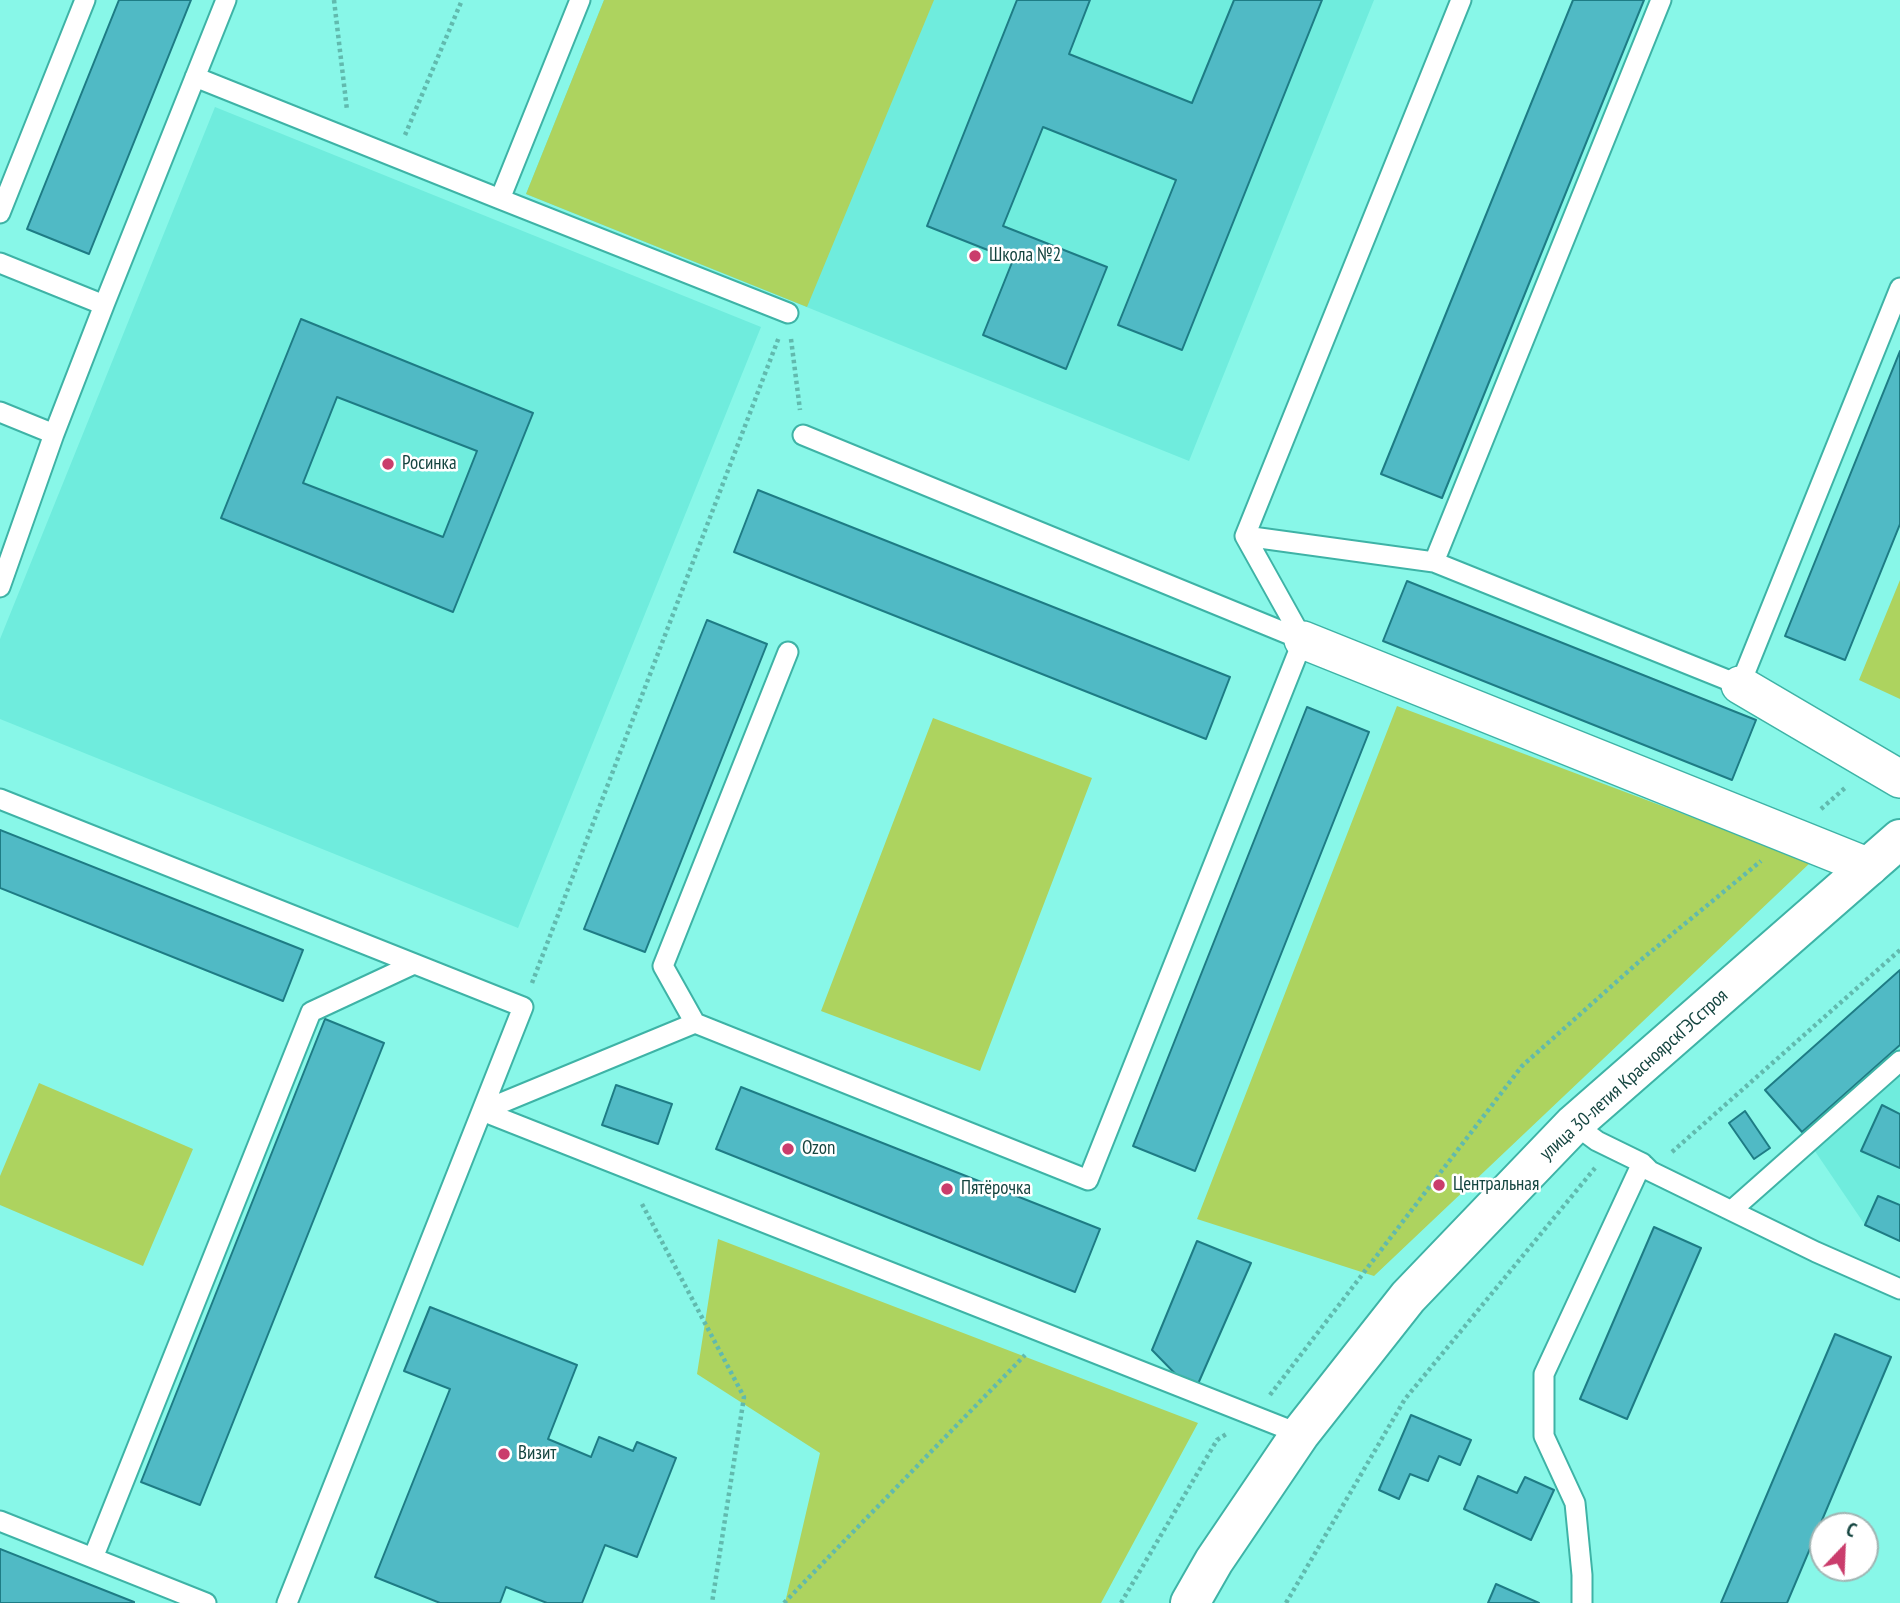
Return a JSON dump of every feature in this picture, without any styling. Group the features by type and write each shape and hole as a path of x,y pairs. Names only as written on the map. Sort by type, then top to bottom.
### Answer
{"main road":[{"name":"улица 30-летия КрасноярскГЭСстроя","path":"1190,1603 1214,1560 1300,1434 1408,1297 1574,1124 1900,839"}],"street":[{"path":"1303,640 1869,867"},
{"path":"1740,685 1887,771"}],"lane":[{"path":"0,212 85,0"},
{"path":"0,587 54,434 226,0"},
{"path":"500,199 580,0"},
{"path":"1245,536 1461,0"},
{"path":"1434,562 1661,0"},
{"path":"195,77 788,313"},
{"path":"0,263 104,305"},
{"path":"1245,536 1434,562 1740,685 1900,288"},
{"path":"0,412 54,434"},
{"path":"803,435 1303,640"},
{"path":"1245,536 1303,640"},
{"path":"788,652 663,966 695,1023 1088,1180 1303,640"},
{"path":"0,799 523,1007 287,1603"},
{"path":"93,1559 311,1012 414,964"},
{"path":"482,1111 695,1023"},
{"path":"1732,1210 1900,1061"},
{"path":"482,1111 1300,1434"},
{"path":"1574,1124 1597,1141 1646,1167 1816,1252 1900,1289"},
{"path":"1582,1603 1575,1503 1544,1436 1544,1374 1646,1167"},
{"path":"0,1521 178,1598 206,1603"}],"path":[{"path":"334,0 350,139"},
{"path":"396,157 462,0"},
{"path":"788,313 803,435"},
{"path":"523,1007 788,313"},
{"path":"1121,1603 1217,1440 1253,1417 1522,1066 1642,959 1791,836 1887,771"},
{"path":"1646,1167 1900,950"},
{"path":"1286,1603 1405,1399 1611,1148"},
{"path":"621,1166 744,1397 712,1603"},
{"path":"784,1603 1045,1335"}],"shaded area":[{"name":"Школа №2","path":"604,0 1374,0 1189,461 526,194"},
{"name":"Росинка","path":"215,107 761,327 518,928 0,719 0,639"},
{"path":"1900,970 1900,1241 1865,1225 1802,1132 1765,1091"}],"green space":[{"path":"604,0 934,0 807,307 526,194"},
{"path":"1900,580 1900,699 1859,680"},
{"path":"1397,706 1811,862 1374,1276 1197,1219"},
{"path":"933,718 1092,778 980,1071 821,1011"},
{"path":"39,1083 193,1149 143,1266 0,1205 0,1176"},
{"path":"718,1239 1198,1423 1101,1603 785,1603 820,1453 697,1374"}],"building":[{"path":"119,0 191,0 89,254 27,229"},
{"path":"1017,0 1090,0 1069,54 1192,103 1234,0 1322,0 1182,350 1118,325 1176,180 1043,127 1003,226 1107,267 1066,369 983,335 1013,260 927,226"},
{"path":"1573,0 1644,0 1442,498 1381,474"},
{"path":"301,319 533,413 453,612 221,518","holes":["337,397 477,451 443,537 303,483"]},
{"path":"1900,351 1900,524 1845,660 1785,636"},
{"path":"758,490 1230,677 1206,739 734,552"},
{"path":"1407,581 1756,720 1732,780 1383,641"},
{"path":"707,620 767,644 645,952 584,929"},
{"path":"1307,707 1369,732 1195,1171 1133,1146"},
{"path":"0,830 303,950 283,1001 0,888"},
{"path":"1900,970 1900,1045 1802,1132 1765,1090"},
{"path":"325,1019 384,1043 200,1505 141,1482"},
{"path":"616,1085 672,1104 658,1144 602,1125"},
{"path":"741,1087 1100,1229 1075,1292 716,1149"},
{"path":"1882,1105 1900,1114 1900,1168 1861,1151"},
{"path":"1745,1111 1770,1148 1754,1159 1729,1123"},
{"path":"1878,1196 1900,1205 1900,1241 1865,1225"},
{"path":"1654,1227 1701,1248 1627,1419 1580,1399"},
{"path":"1197,1241 1251,1263 1194,1393 1152,1350"},
{"name":"Визит","path":"430,1307 577,1365 548,1439 591,1457 599,1437 633,1451 637,1442 676,1458 637,1557 605,1545 582,1603 547,1603 506,1587 500,1603 440,1603 375,1577 450,1389 404,1371"},
{"path":"1835,1334 1891,1357 1825,1512 1809,1512 1809,1551 1787,1603 1721,1603"},
{"path":"1411,1415 1471,1440 1460,1465 1439,1456 1428,1481 1410,1474 1399,1499 1379,1490"},
{"path":"1478,1476 1517,1493 1525,1477 1554,1490 1531,1540 1464,1509"},
{"path":"0,1549 134,1602 134,1603 0,1603"},
{"path":"1496,1584 1539,1603 1488,1603"}],"place":[{"name":"Школа №2","path":"975,256"},
{"name":"Росинка","path":"388,464"},
{"name":"Ozon","path":"788,1149"},
{"name":"Центральная","path":"1439,1185"},
{"name":"Пятёрочка","path":"947,1189"},
{"name":"Визит","path":"504,1454"}]}
